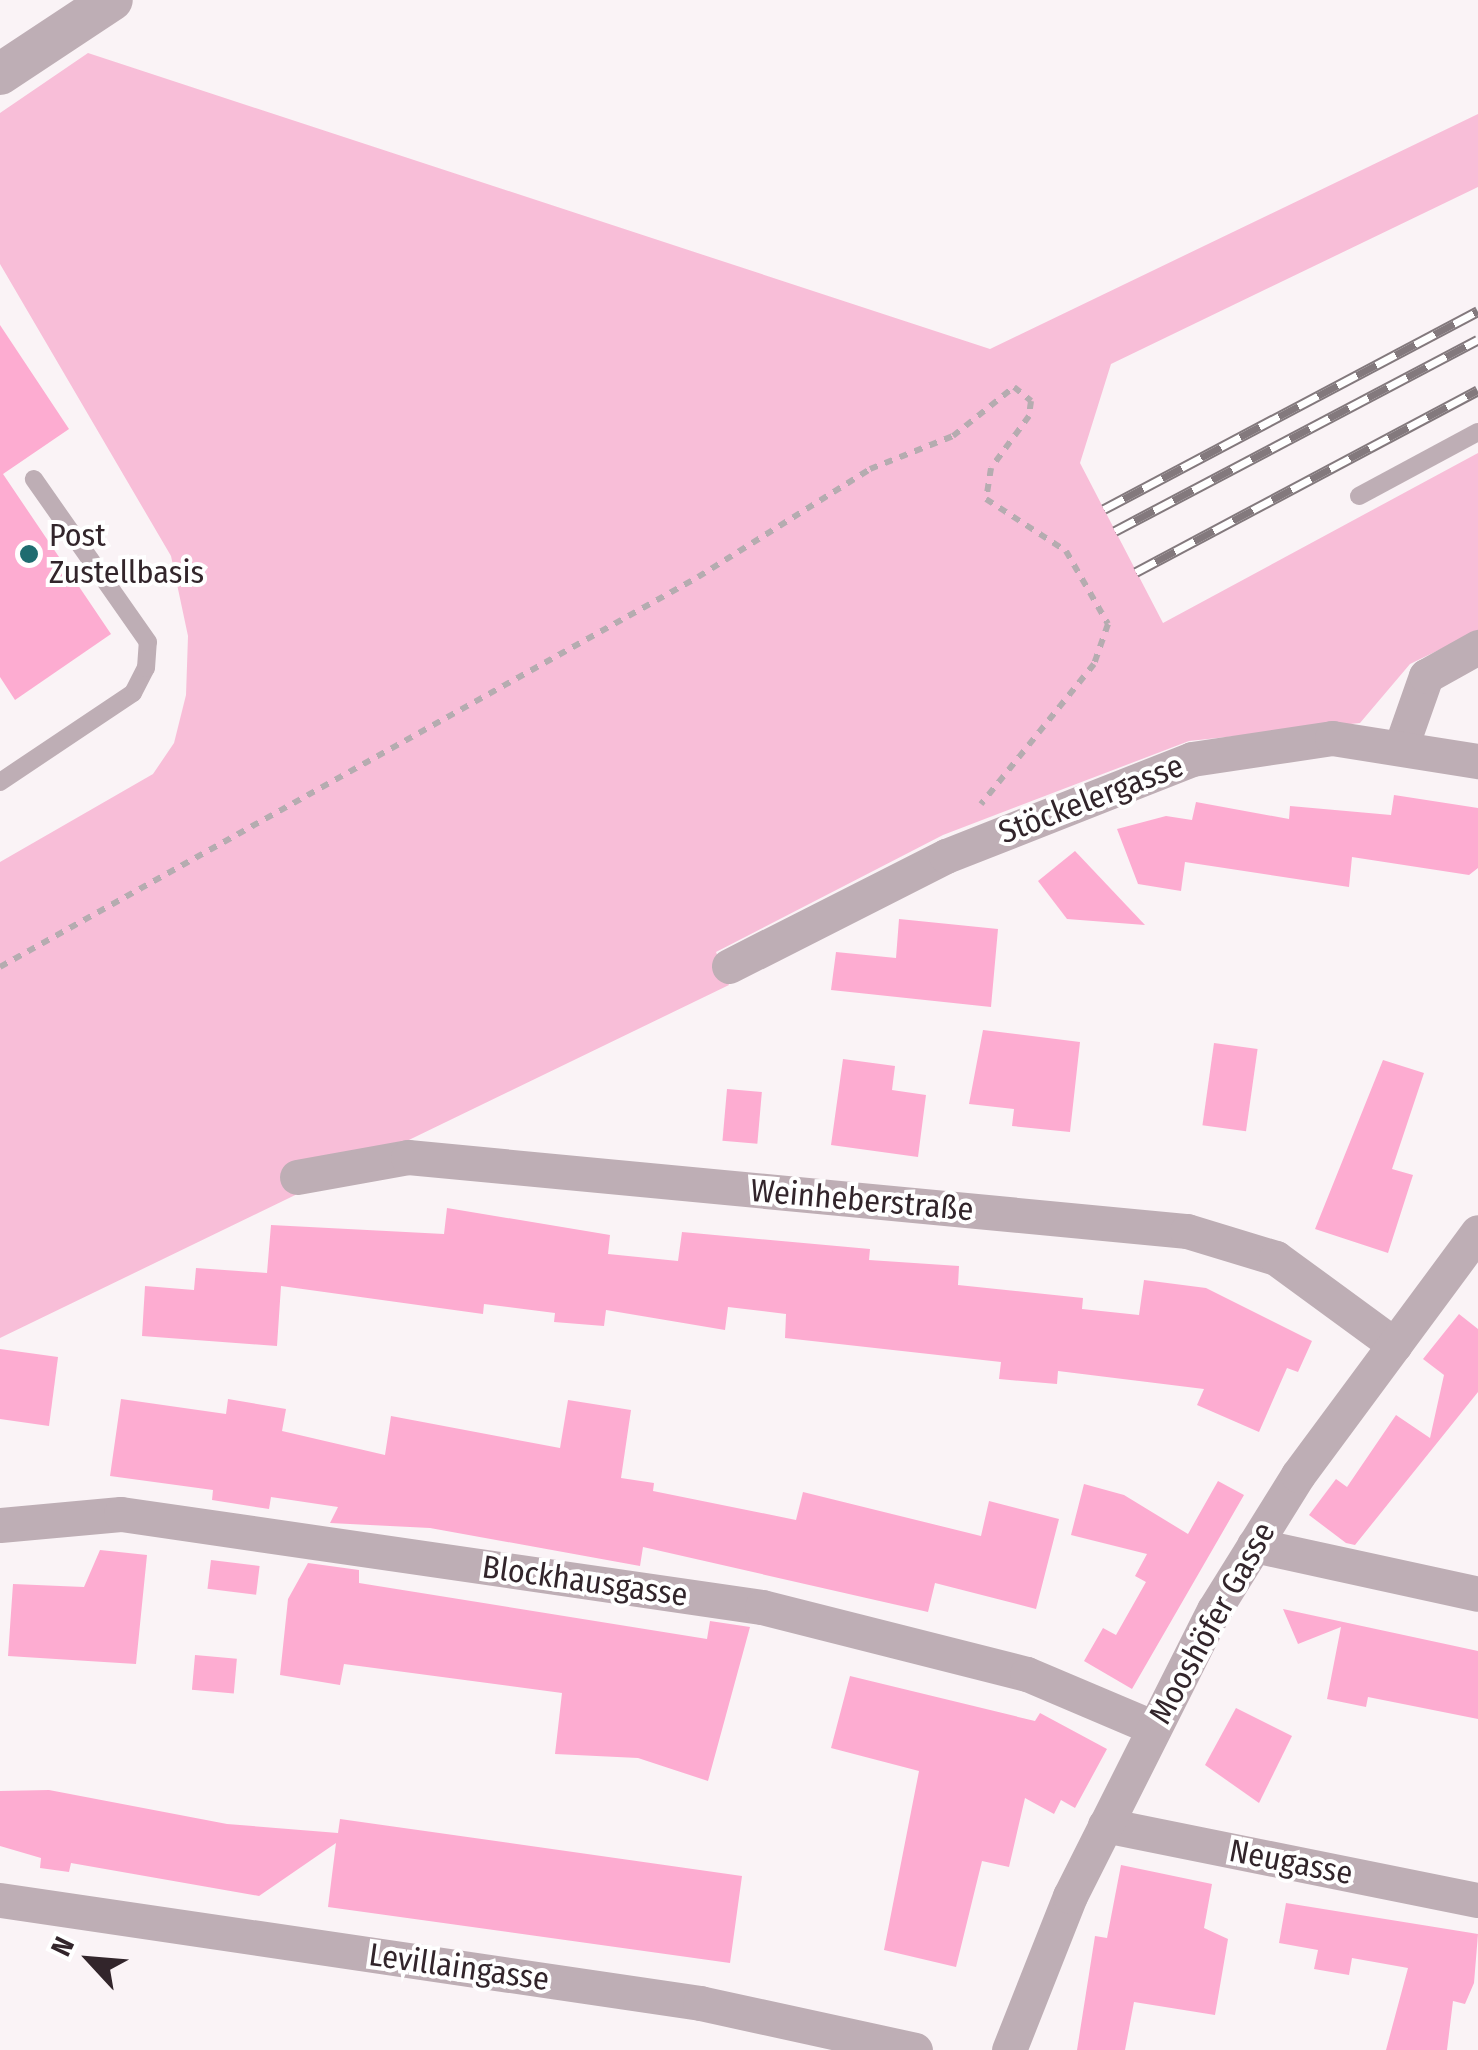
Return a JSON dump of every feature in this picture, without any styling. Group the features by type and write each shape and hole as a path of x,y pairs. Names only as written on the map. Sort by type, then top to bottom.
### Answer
{"street":[{"path":"0,74 112,0"},
{"path":"1402,744 1426,676 1478,647"},
{"name":"Stöckelergasse","path":"729,966 946,856 1192,759 1332,738 1402,744 1478,761"},
{"name":"Weinheberstraße","path":"297,1176 408,1157 1187,1231 1276,1258 1395,1345"},
{"name":"Mooshöfer Gasse","path":"1009,2050 1104,1824 1254,1545 1395,1345 1474,1243"},
{"name":"Blockhausgasse","path":"0,1525 121,1514 762,1607 1026,1674 1154,1728"},
{"path":"1254,1545 1478,1594"},
{"name":"Neugasse","path":"1104,1824 1478,1900"},
{"name":"Levillaingasse","path":"0,1900 700,2003 914,2050"}],"lane":[{"path":"1359,496 1478,432"},
{"path":"0,782 133,693 146,668 148,642 34,479"}],"path":[{"path":"0,967 698,577 870,469 953,436 1014,387 1031,401 1029,416 991,468 986,499 1084,572 1108,624 1106,644 946,856"}],"shaded area":[{"path":"88,53 990,349 1478,114 1478,187 1111,364 1080,463 1163,623 1478,453 1478,631 1410,664 1360,723 1189,741 943,835 716,952 729,985 0,1338 0,862 153,774 174,743 186,695 188,636 171,556 0,264 0,113"}],"building":[{"name":"Post Zustellbasis","path":"0,325 69,429 3,474 111,634 15,700 0,677"},
{"path":"1394,795 1478,808 1478,868 1469,875 1352,857 1349,887 1185,862 1181,891 1138,884 1117,829 1166,816 1192,820 1196,802 1289,819 1290,806 1391,815"},
{"path":"1075,851 1145,925 1067,919 1038,881"},
{"path":"899,919 998,929 991,1007 831,990 836,952 896,958"},
{"path":"983,1030 1080,1042 1070,1132 1012,1126 1014,1109 969,1104"},
{"path":"1214,1043 1258,1049 1246,1131 1202,1125"},
{"path":"843,1059 895,1066 892,1090 926,1095 918,1157 831,1145"},
{"path":"1383,1060 1424,1073 1392,1169 1413,1175 1388,1253 1315,1229"},
{"path":"727,1089 762,1092 757,1144 722,1141"},
{"path":"447,1208 610,1235 608,1254 678,1261 682,1232 870,1249 869,1260 959,1266 958,1285 1083,1298 1082,1309 1139,1315 1144,1280 1206,1288 1312,1341 1298,1372 1287,1368 1259,1432 1197,1405 1204,1389 1058,1371 1057,1384 999,1379 1001,1362 785,1338 786,1314 728,1307 725,1330 606,1310 604,1326 554,1322 555,1313 484,1304 483,1314 281,1286 277,1346 142,1336 145,1286 194,1290 196,1268 267,1273 271,1225 444,1234"},
{"path":"1459,1314 1478,1329 1478,1392 1355,1545 1346,1543 1309,1515 1336,1479 1347,1487 1396,1415 1430,1438 1444,1375 1423,1359"},
{"path":"0,1349 58,1357 49,1426 0,1419"},
{"path":"121,1399 226,1414 228,1399 286,1409 282,1431 385,1455 391,1416 560,1448 568,1400 631,1410 621,1478 654,1483 653,1491 796,1520 803,1492 981,1536 989,1501 1059,1519 1036,1609 935,1583 928,1612 643,1547 640,1566 430,1528 330,1523 338,1507 271,1497 269,1509 212,1500 213,1490 110,1476"},
{"path":"1218,1481 1244,1495 1132,1689 1084,1661 1103,1628 1116,1635 1146,1582 1135,1576 1147,1554 1071,1535 1084,1484 1124,1495 1188,1534"},
{"path":"100,1550 147,1555 136,1664 8,1656 13,1584 84,1587"},
{"path":"211,1560 260,1566 256,1595 207,1589"},
{"path":"308,1563 359,1570 359,1583 707,1639 710,1621 750,1627 708,1781 638,1758 555,1754 562,1693 344,1664 340,1685 280,1675 288,1599"},
{"path":"1283,1609 1478,1651 1478,1719 1368,1697 1366,1707 1327,1699 1341,1627 1298,1644"},
{"path":"195,1655 237,1659 234,1694 192,1690"},
{"path":"850,1676 1035,1721 1040,1713 1107,1749 1075,1808 1061,1800 1054,1814 1025,1798 1009,1867 982,1861 956,1967 884,1950 919,1771 831,1748"},
{"path":"1236,1708 1292,1736 1259,1803 1205,1765"},
{"path":"49,1790 227,1824 338,1833 340,1819 742,1876 730,1963 328,1907 336,1843 259,1896 71,1863 69,1872 40,1868 41,1858 0,1846 0,1791"},
{"path":"1121,1865 1212,1884 1204,1928 1228,1939 1215,2015 1134,2002 1125,2050 1077,2050 1095,1936 1107,1938"},
{"path":"1286,1903 1478,1934 1474,1983 1465,2004 1453,2001 1447,2050 1386,2050 1408,1968 1352,1958 1349,1975 1314,1969 1318,1950 1279,1943"}],"railway":[{"path":"1104,509 1478,311"},
{"path":"1115,531 1478,340"},
{"path":"1136,572 1478,390"}],"place":[{"name":"Post Zustellbasis","path":"29,554"}]}
